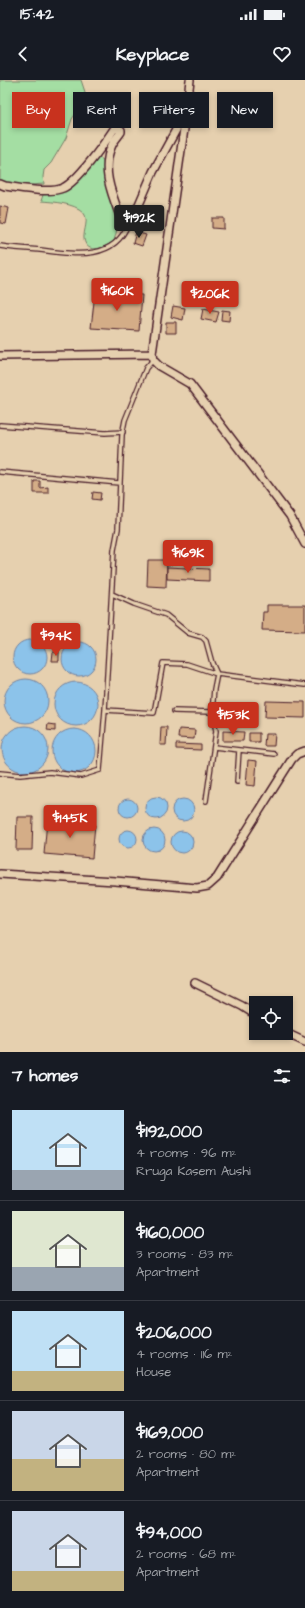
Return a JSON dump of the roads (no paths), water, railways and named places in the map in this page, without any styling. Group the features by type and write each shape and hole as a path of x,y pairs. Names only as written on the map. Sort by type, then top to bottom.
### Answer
{"street":[{"path":"189,92 190,80"},
{"path":"0,184 5,186 48,190 63,188 72,182 85,168 114,129 118,128 121,132 112,144 107,160 108,178 110,189 122,221 128,224 134,216 153,172 177,128"},
{"path":"184,128 152,357 159,366 190,384 290,516 305,544"},
{"path":"0,356 152,357"},
{"path":"0,874 198,888 208,886 217,878 292,759 296,754 305,751"},
{"path":"195,982 249,1011"},
{"path":"293,1036 305,1042"}],"lane":[{"path":"0,246 65,253 94,252 107,248 117,242 122,237 128,224"},
{"path":"0,773 20,775 50,772 81,776 100,770 114,550 118,529 119,483 123,432 125,420 152,357"},
{"path":"0,425 105,433 123,432"},
{"path":"0,472 119,483"},
{"path":"112,594 134,604 166,615 188,633 202,636 206,641 212,663 217,674 212,712 216,731 206,801"},
{"path":"105,710 154,713 163,663 187,664 217,674 305,685"},
{"path":"174,711 212,712"},
{"path":"214,746 274,754"},
{"path":"237,782 239,750"}],"water":[{"path":"33,640 42,645 46,650 46,664 42,669 37,673 27,674 23,673 14,664 13,654 14,650 23,641"},
{"path":"82,642 91,647 95,652 95,666 91,671 86,675 76,676 72,675 63,666 62,656 63,652 72,643"},
{"path":"22,679 30,679 35,680 42,685 47,692 47,710 42,717 35,722 22,723 14,720 7,713 4,705 4,697 7,689 14,682"},
{"path":"72,682 80,682 85,683 92,688 97,695 97,713 92,720 85,725 72,726 64,723 57,716 54,708 54,700 57,692 64,685"},
{"path":"25,726 38,730 44,736 48,749 44,762 38,768 25,772 12,768 6,762 2,749 6,736 12,730"},
{"path":"70,729 78,729 83,730 90,735 95,742 95,760 90,767 83,772 70,773 62,770 55,763 52,755 52,747 55,739 62,732"},
{"path":"156,797 164,800 167,808 164,816 156,819 148,816 145,808 148,800"},
{"path":"124,799 132,799 137,804 135,815 132,817 124,817 119,812 119,804"},
{"path":"183,799 191,802 194,810 191,818 183,821 175,818 172,810 175,802"},
{"path":"154,829 162,832 165,840 162,848 154,851 146,848 143,840 146,832"},
{"path":"124,830 132,830 137,835 135,846 132,848 124,848 119,843 119,835"},
{"path":"182,831 190,834 193,842 190,850 182,853 174,850 171,842 174,834"}]}
